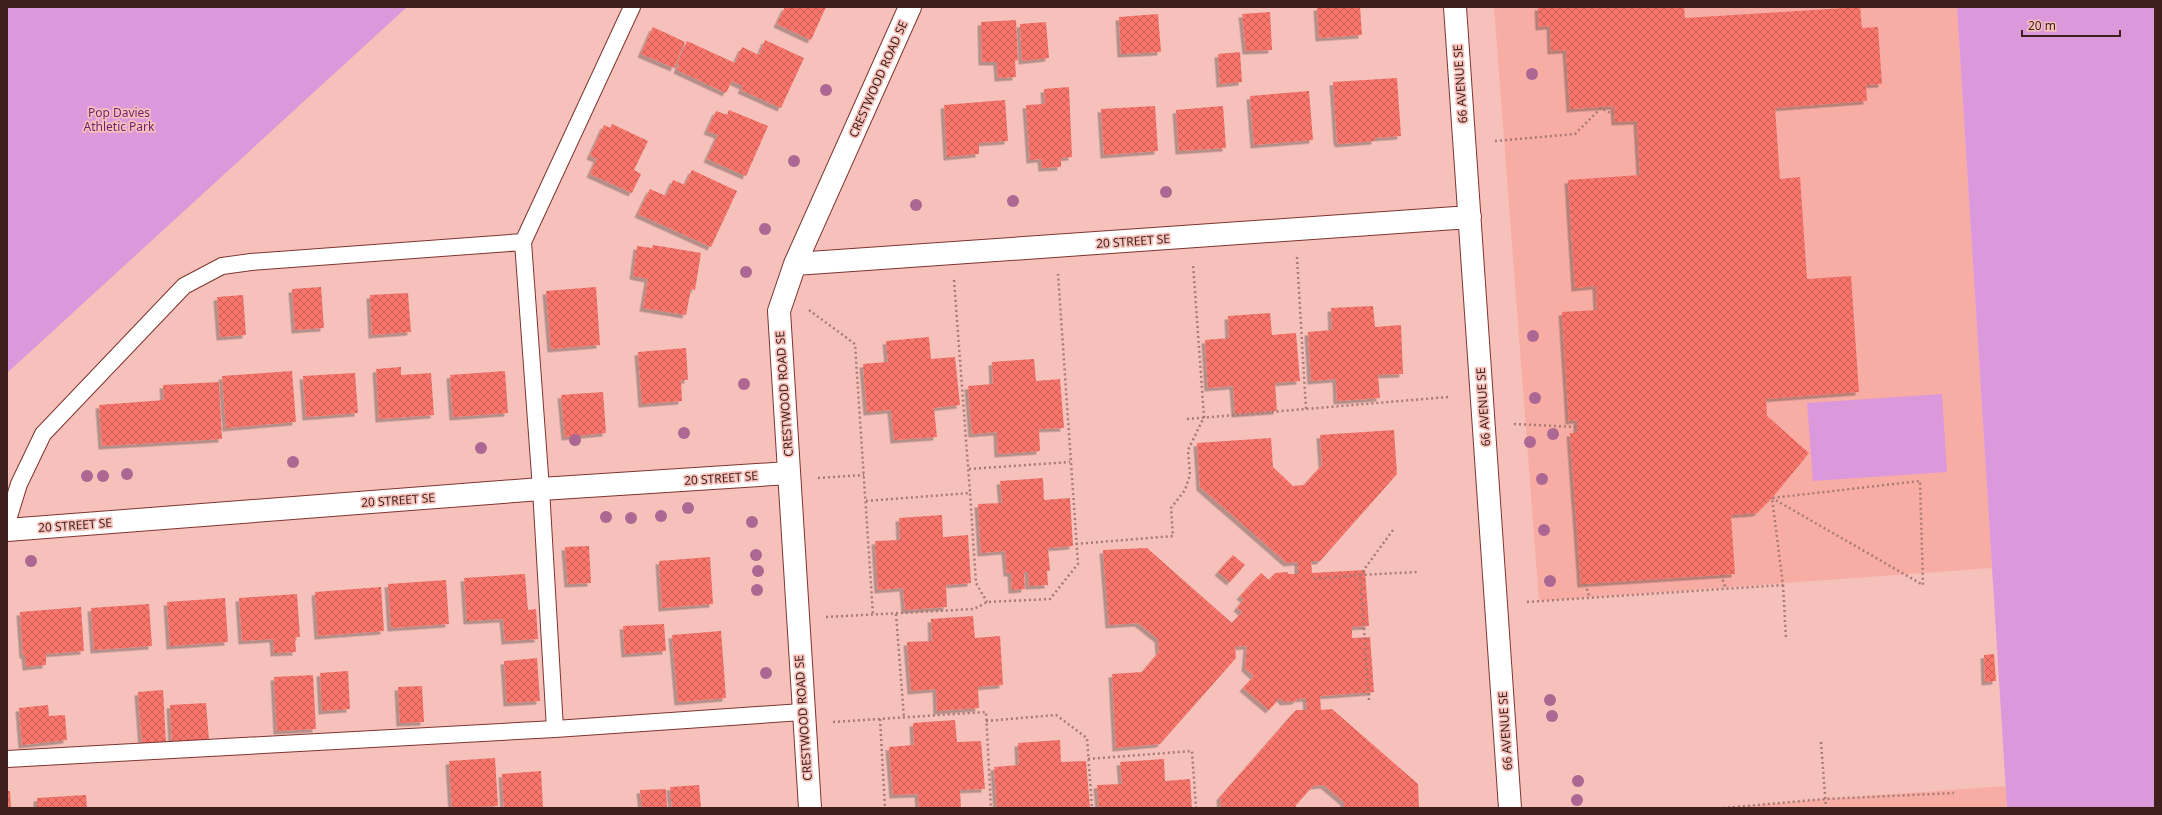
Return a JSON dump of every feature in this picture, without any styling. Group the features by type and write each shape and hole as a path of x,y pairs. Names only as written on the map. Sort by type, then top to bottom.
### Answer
{"street":[{"name":"CRESTWOOD ROAD SE","path":"810,808 802,712 779,311 795,264 910,7"},
{"name":"66 AVENUE SE","path":"1455,7 1510,808"},
{"name":"20 STREET SE","path":"795,264 1470,217"},
{"name":"20 STREET SE","path":"7,530 541,489 789,473"}],"lane":[{"path":"556,729 541,489 523,242 632,7"},
{"path":"7,523 20,484 43,434 184,286 222,266 251,262 523,242"},
{"path":"7,759 556,729 802,712"}],"path":[{"path":"1494,140 1575,134 1601,108 1614,115"},
{"path":"1296,252 1306,409"},
{"path":"1076,544 1173,536 1171,508 1185,490 1190,475 1188,450 1204,417 1192,260"},
{"path":"823,618 974,609 987,602 1050,599 1078,564 1058,270"},
{"path":"954,278 976,583 987,602"},
{"path":"804,306 855,344 874,615"},
{"path":"1187,419 1448,397"},
{"path":"1514,424 1577,427"},
{"path":"968,469 1070,462"},
{"path":"814,478 864,475"},
{"path":"1920,481 1923,585 1834,534 1772,498 1920,481"},
{"path":"866,501 970,493"},
{"path":"1772,498 1783,585 1786,639"},
{"path":"1369,700 1360,575 1393,530"},
{"path":"1314,579 1417,572"},
{"path":"1721,575 1726,589"},
{"path":"1585,584 1590,598"},
{"path":"1527,602 1783,585"},
{"path":"896,614 904,718"},
{"path":"830,722 986,712 991,808"},
{"path":"986,721 1056,715 1087,738 1092,808"},
{"path":"880,719 885,808"},
{"path":"1821,742 1826,808"},
{"path":"1088,759 1192,750 1196,808"},
{"path":"1723,808 1825,799 1954,793"}],"shaded area":[{"path":"1494,7 1957,7 1992,568 1539,601"},
{"path":"2006,786 2007,808 1723,808 1825,799"}],"green space":[{"name":"Pop Davies Athletic Park","path":"7,7 407,7 7,373"},
{"path":"1957,7 2155,7 2155,808 2007,808"},
{"path":"1942,394 1947,472 1813,481 1807,403"}],"building":[{"path":"785,7 826,7 811,40 777,24"},
{"path":"1317,7 1360,7 1362,35 1319,38"},
{"path":"1538,7 1684,7 1685,18 1860,7 1862,28 1878,27 1882,84 1866,85 1867,101 1775,108 1780,179 1800,177 1807,279 1851,276 1859,392 1766,399 1767,416 1809,453 1772,498 1757,513 1731,515 1735,574 1581,584 1570,433 1577,433 1577,420 1569,421 1562,312 1597,310 1596,286 1575,288 1568,180 1640,175 1637,121 1615,122 1614,106 1570,109 1566,50 1551,51 1550,26 1539,27"},
{"path":"1270,12 1272,50 1246,51 1242,14"},
{"path":"1158,14 1161,52 1121,54 1119,17"},
{"path":"1016,20 1018,60 1015,61 1016,77 998,78 997,62 982,62 981,22"},
{"path":"1046,22 1049,58 1022,61 1020,24"},
{"path":"653,27 685,42 674,68 641,54"},
{"path":"765,40 804,58 781,108 741,90 743,86 732,81 726,93 677,70 679,65 677,64 687,41 735,63 742,47 759,55"},
{"path":"1240,52 1242,82 1220,84 1218,54"},
{"path":"1397,78 1401,136 1375,138 1375,141 1339,144 1337,141 1333,82"},
{"path":"1069,87 1072,157 1061,158 1061,167 1042,168 1041,159 1030,160 1026,105 1045,104 1044,89"},
{"path":"1309,91 1313,140 1254,145 1250,96"},
{"path":"1005,100 1008,141 979,143 979,154 947,157 944,105"},
{"path":"1155,106 1158,151 1104,155 1101,109"},
{"path":"1223,106 1226,148 1179,151 1176,110"},
{"path":"729,110 768,126 746,176 707,159 718,135 707,131 716,111 727,115"},
{"path":"612,124 648,141 634,170 641,174 632,193 590,174 597,159 590,156 604,125 610,128"},
{"path":"692,170 737,191 711,247 638,214 650,189 666,196 673,180 685,185"},
{"path":"653,245 701,253 695,290 691,289 686,315 643,308 648,279 633,276 637,246 652,248"},
{"path":"321,287 324,328 295,330 292,289"},
{"path":"596,287 600,345 551,349 546,291"},
{"path":"408,293 411,332 372,335 370,295"},
{"path":"243,295 246,335 220,337 217,297"},
{"path":"1373,306 1375,327 1401,325 1403,374 1378,375 1380,398 1337,401 1336,379 1311,381 1308,332 1332,330 1331,308"},
{"path":"1270,313 1272,335 1296,333 1300,381 1275,383 1277,411 1235,414 1233,386 1208,388 1205,340 1229,338 1228,316"},
{"path":"929,337 931,359 955,357 960,405 934,408 937,437 894,440 891,410 867,412 863,364 888,362 886,341"},
{"path":"686,348 688,380 681,380 682,401 642,404 638,352"},
{"path":"1034,359 1036,381 1060,379 1064,428 1039,429 1040,451 998,454 997,432 972,434 968,386 993,384 992,362"},
{"path":"401,367 401,375 431,373 434,415 379,419 376,369"},
{"path":"292,371 296,422 226,428 222,376"},
{"path":"505,371 508,413 453,417 450,375"},
{"path":"355,373 358,413 306,417 303,376"},
{"path":"219,382 222,439 102,446 99,405 164,400 163,385"},
{"path":"603,392 606,433 565,437 561,395"},
{"path":"1394,430 1397,474 1320,561 1311,561 1312,573 1365,570 1369,626 1352,627 1352,638 1370,637 1374,692 1320,696 1321,710 1332,709 1418,784 1419,808 1344,808 1344,802 1324,785 1313,786 1296,805 1296,808 1221,808 1220,797 1296,710 1307,710 1306,698 1284,702 1280,698 1269,710 1243,688 1254,676 1245,668 1247,646 1235,647 1236,658 1160,744 1116,748 1112,674 1142,672 1159,652 1158,639 1138,623 1109,625 1103,550 1147,548 1232,623 1242,612 1237,608 1244,599 1240,596 1261,573 1269,580 1275,573 1288,572 1288,574 1298,574 1298,562 1287,563 1200,487 1197,443 1271,438 1273,467 1293,486 1304,485 1322,465 1320,435"},
{"path":"1043,478 1044,500 1070,498 1073,546 1048,548 1050,571 1047,571 1048,585 1029,586 1028,572 1024,572 1025,589 1012,590 1011,573 1007,573 1005,551 981,553 978,504 1002,503 1000,481"},
{"path":"942,515 943,537 968,535 971,583 946,585 947,607 905,610 903,588 878,590 875,541 900,540 899,518"},
{"path":"589,546 591,583 568,584 565,547"},
{"path":"1233,555 1245,565 1230,582 1218,572"},
{"path":"710,557 713,604 662,608 659,561"},
{"path":"525,574 528,610 536,609 538,639 505,641 503,619 467,621 464,578"},
{"path":"446,580 449,624 391,628 388,584"},
{"path":"381,587 384,631 318,636 315,592"},
{"path":"297,594 300,637 295,637 296,652 274,653 273,639 242,641 239,598"},
{"path":"225,598 228,642 170,646 167,602"},
{"path":"149,604 152,646 94,650 91,608"},
{"path":"81,607 84,651 46,654 46,665 26,667 25,655 23,655 20,612"},
{"path":"973,616 975,638 1000,636 1003,685 978,687 979,708 937,711 936,689 911,691 907,642 932,641 931,619"},
{"path":"664,624 666,651 625,654 623,626"},
{"path":"721,631 726,698 678,702 672,635"},
{"path":"1994,654 1996,681 1985,682 1984,655"},
{"path":"537,658 540,701 507,703 504,661"},
{"path":"348,671 350,709 322,711 320,673"},
{"path":"313,675 316,729 277,731 274,677"},
{"path":"422,686 424,722 400,723 398,687"},
{"path":"163,690 166,743 142,745 138,692"},
{"path":"206,703 209,740 172,742 170,705"},
{"path":"48,705 49,716 65,715 67,740 22,745 19,708"},
{"path":"955,720 957,742 981,741 985,789 960,790 961,808 919,808 918,794 893,795 889,747 914,745 913,723"},
{"path":"1060,740 1061,762 1086,761 1090,808 997,808 994,767 1019,765 1018,743"},
{"path":"495,758 498,806 452,808 449,761"},
{"path":"1164,759 1165,781 1190,779 1192,808 1099,808 1097,785 1122,784 1120,762"},
{"path":"541,771 543,808 504,808 502,774"},
{"path":"699,785 701,808 672,808 670,787"},
{"path":"666,789 667,808 642,808 640,790"},
{"path":"7,791 10,791 11,808 7,808"},
{"path":"86,795 87,808 37,808 37,798"}]}
